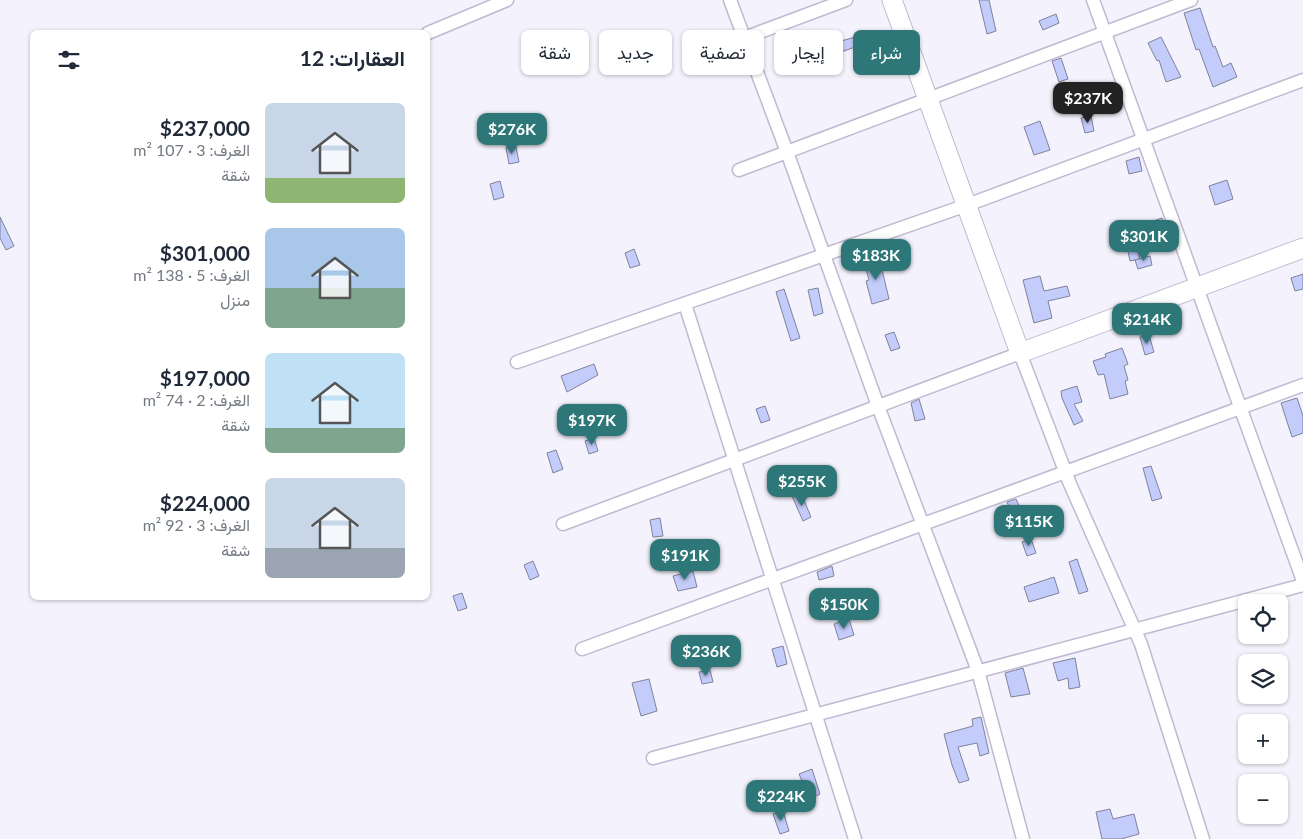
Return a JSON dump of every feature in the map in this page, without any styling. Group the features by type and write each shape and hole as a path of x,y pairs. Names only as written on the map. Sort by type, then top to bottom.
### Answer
{"street":[{"path":"430,32 507,0"},
{"path":"730,0 741,30"},
{"path":"764,31 846,0"},
{"path":"892,0 1065,472 1141,644 1204,839"},
{"path":"653,758 1135,630 1303,583 1093,0"},
{"path":"739,170 1191,0"},
{"path":"758,75 878,406 978,671 1023,839"},
{"path":"517,362 967,205 1303,80"},
{"path":"562,524 1303,248"},
{"path":"685,304 855,839"},
{"path":"582,649 1303,385"}],"building":[{"path":"979,0 989,0 996,31 987,34"},
{"path":"1200,8 1213,47 1215,46 1223,67 1231,63 1237,77 1213,87 1199,49 1196,50 1184,13"},
{"path":"1056,14 1059,23 1043,30 1039,21"},
{"path":"1161,37 1181,77 1166,82 1159,60 1157,61 1148,43"},
{"path":"853,38 853,48 843,51 843,41"},
{"path":"1061,58 1068,79 1059,82 1052,61"},
{"path":"1091,116 1094,131 1085,133 1081,118"},
{"path":"1040,121 1050,150 1034,155 1024,127"},
{"path":"516,147 519,162 509,164 506,148"},
{"path":"1139,157 1142,171 1129,174 1126,161"},
{"path":"1227,180 1233,199 1215,205 1209,186"},
{"path":"500,181 504,197 494,200 490,184"},
{"path":"0,217 14,246 6,250 0,238"},
{"path":"1162,218 1169,237 1160,241 1153,221"},
{"path":"1135,240 1140,259 1130,261 1126,242"},
{"path":"634,249 640,265 630,268 625,253"},
{"path":"1150,256 1152,265 1138,269 1135,260"},
{"path":"879,257 889,299 872,304 866,281 869,280 864,262"},
{"path":"1303,274 1303,289 1295,291 1291,278"},
{"path":"1040,276 1044,291 1067,286 1070,296 1048,301 1052,318 1034,323 1023,280"},
{"path":"818,288 823,313 814,316 808,290"},
{"path":"784,289 800,338 791,341 776,292"},
{"path":"894,332 900,348 891,351 885,335"},
{"path":"1149,335 1154,352 1145,355 1140,337"},
{"path":"1122,348 1128,364 1124,366 1128,380 1125,381 1128,394 1110,399 1104,374 1098,375 1093,361 1106,357 1105,354"},
{"path":"594,364 598,375 567,392 561,376"},
{"path":"1077,386 1082,402 1074,404 1083,421 1074,425 1062,398 1061,391"},
{"path":"1297,398 1303,416 1303,433 1292,437 1281,403"},
{"path":"919,399 925,419 915,421 911,403"},
{"path":"765,406 770,420 761,423 756,409"},
{"path":"594,438 598,451 589,454 585,441"},
{"path":"556,450 563,469 553,473 547,453"},
{"path":"1151,466 1162,498 1152,501 1143,468"},
{"path":"801,493 811,517 803,521 792,496"},
{"path":"1016,499 1024,517 1029,514 1036,528 1021,534 1007,502"},
{"path":"660,518 663,536 653,537 650,520"},
{"path":"1031,539 1036,553 1027,556 1022,542"},
{"path":"1077,559 1088,591 1079,594 1069,562"},
{"path":"533,561 539,576 530,580 524,565"},
{"path":"832,566 834,576 819,580 817,572"},
{"path":"693,571 697,587 678,591 673,576"},
{"path":"1054,577 1059,593 1029,602 1024,587"},
{"path":"462,593 467,608 458,611 453,596"},
{"path":"849,619 854,635 839,640 834,624"},
{"path":"783,646 787,664 777,667 772,649"},
{"path":"1075,658 1080,687 1069,689 1068,678 1058,681 1053,663"},
{"path":"1023,668 1030,694 1011,697 1005,673"},
{"path":"710,670 713,682 702,684 699,672"},
{"path":"649,679 657,711 641,716 632,683"},
{"path":"981,717 989,753 980,756 977,743 958,747 969,780 959,783 944,734 973,726 972,719"},
{"path":"812,769 820,794 810,799 799,774"},
{"path":"1110,809 1113,819 1134,814 1139,834 1121,839 1102,839 1096,812"},
{"path":"783,811 789,831 780,834 773,814"}]}
